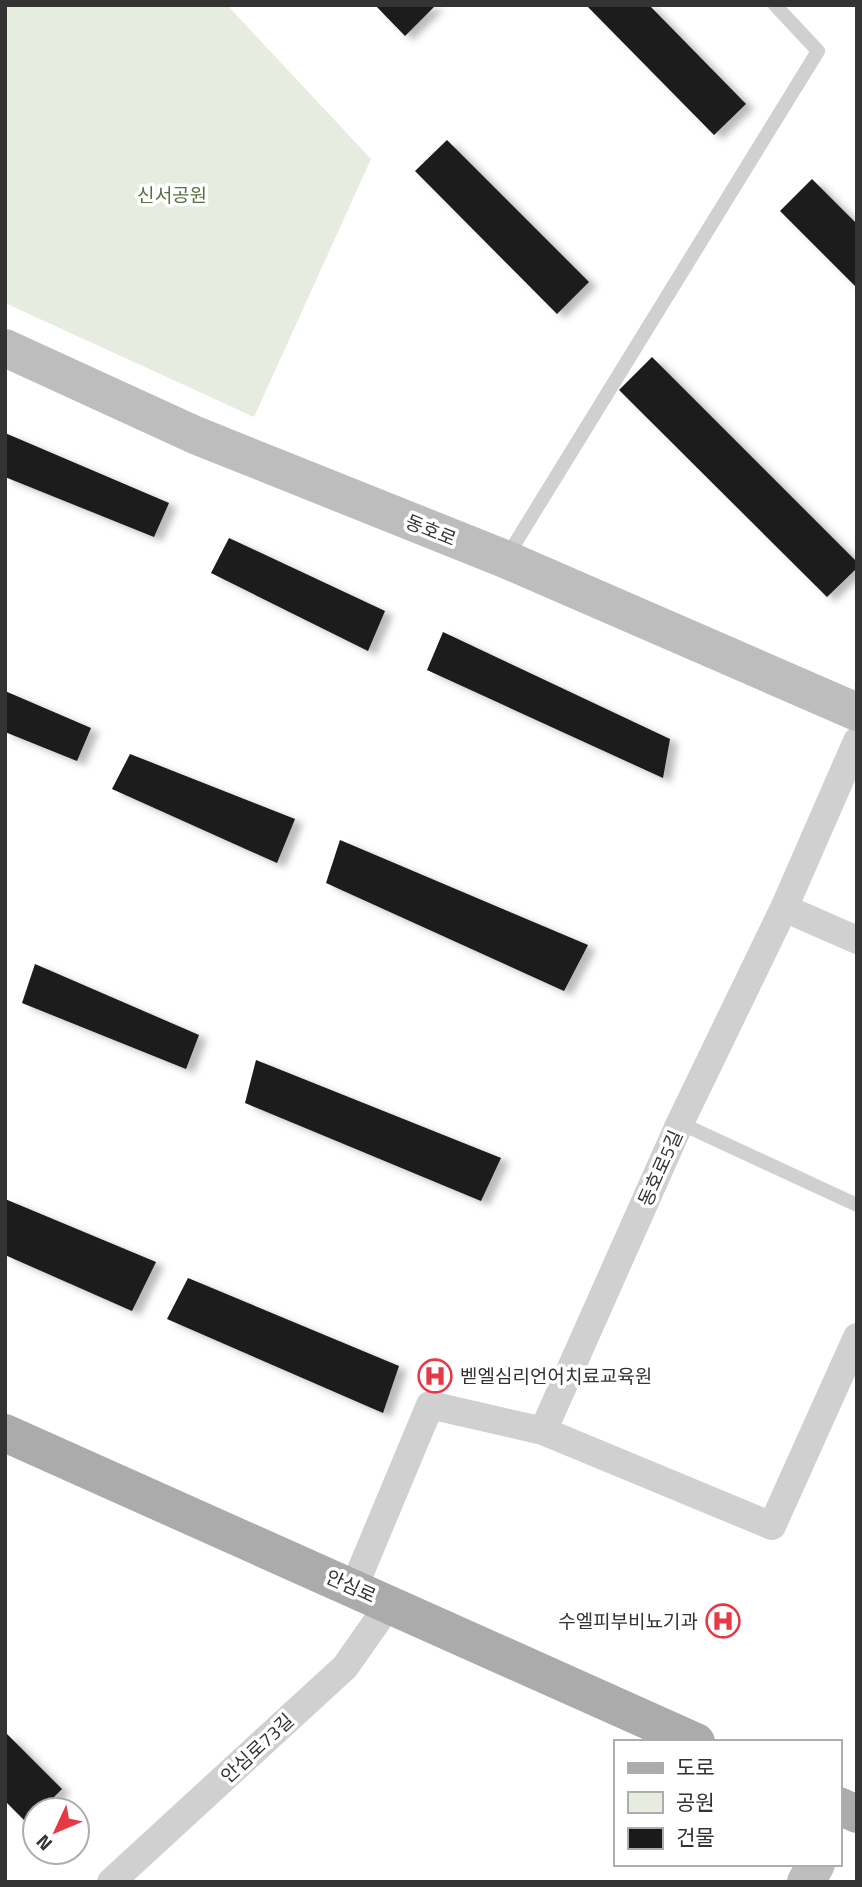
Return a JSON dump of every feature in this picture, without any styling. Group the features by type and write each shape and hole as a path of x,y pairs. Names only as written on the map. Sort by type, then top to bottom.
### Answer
{"main road":[{"name":"안심로","path":"5,1433 692,1740"}],"street":[{"name":"동호로","path":"5,348 195,435 505,559 754,670 857,712"},
{"name":"동호로5길","path":"543,1432 680,1123 784,908 857,741"},
{"path":"784,908 857,940"},
{"path":"354,1587 430,1405 543,1432 772,1526 857,1337"},
{"name":"안심로73길","path":"111,1882 345,1667 390,1603"},
{"path":"806,1882 815,1866"}],"lane":[{"path":"505,559 818,51 775,5"},
{"path":"680,1123 857,1205"}],"green space":[{"name":"신서공원","path":"5,5 227,5 371,159 254,417 5,303"}],"building":[{"path":"375,5 436,5 405,36"},
{"path":"586,5 649,5 746,104 714,135"},
{"path":"447,140 589,282 557,314 415,171"},
{"path":"812,179 857,224 857,288 780,211"},
{"path":"652,357 857,562 857,568 827,597 619,390"},
{"path":"5,433 169,503 154,537 5,477"},
{"path":"229,538 385,611 368,651 211,573"},
{"path":"443,632 670,739 663,778 427,670"},
{"path":"5,691 91,728 77,761 5,732"},
{"path":"130,754 295,819 277,863 112,789"},
{"path":"340,840 588,945 564,991 326,883"},
{"path":"35,964 199,1035 186,1069 22,1003"},
{"path":"256,1060 501,1158 481,1201 245,1103"},
{"path":"5,1199 156,1262 132,1311 5,1255"},
{"path":"188,1278 399,1366 383,1413 167,1319"},
{"path":"5,1732 62,1789 55,1796 21,1796 21,1817 5,1801"}],"place":[{"name":"벧엘심리언어치료교육원","path":"435,1376"},
{"name":"수엘피부비뇨기과","path":"723,1621"}]}
